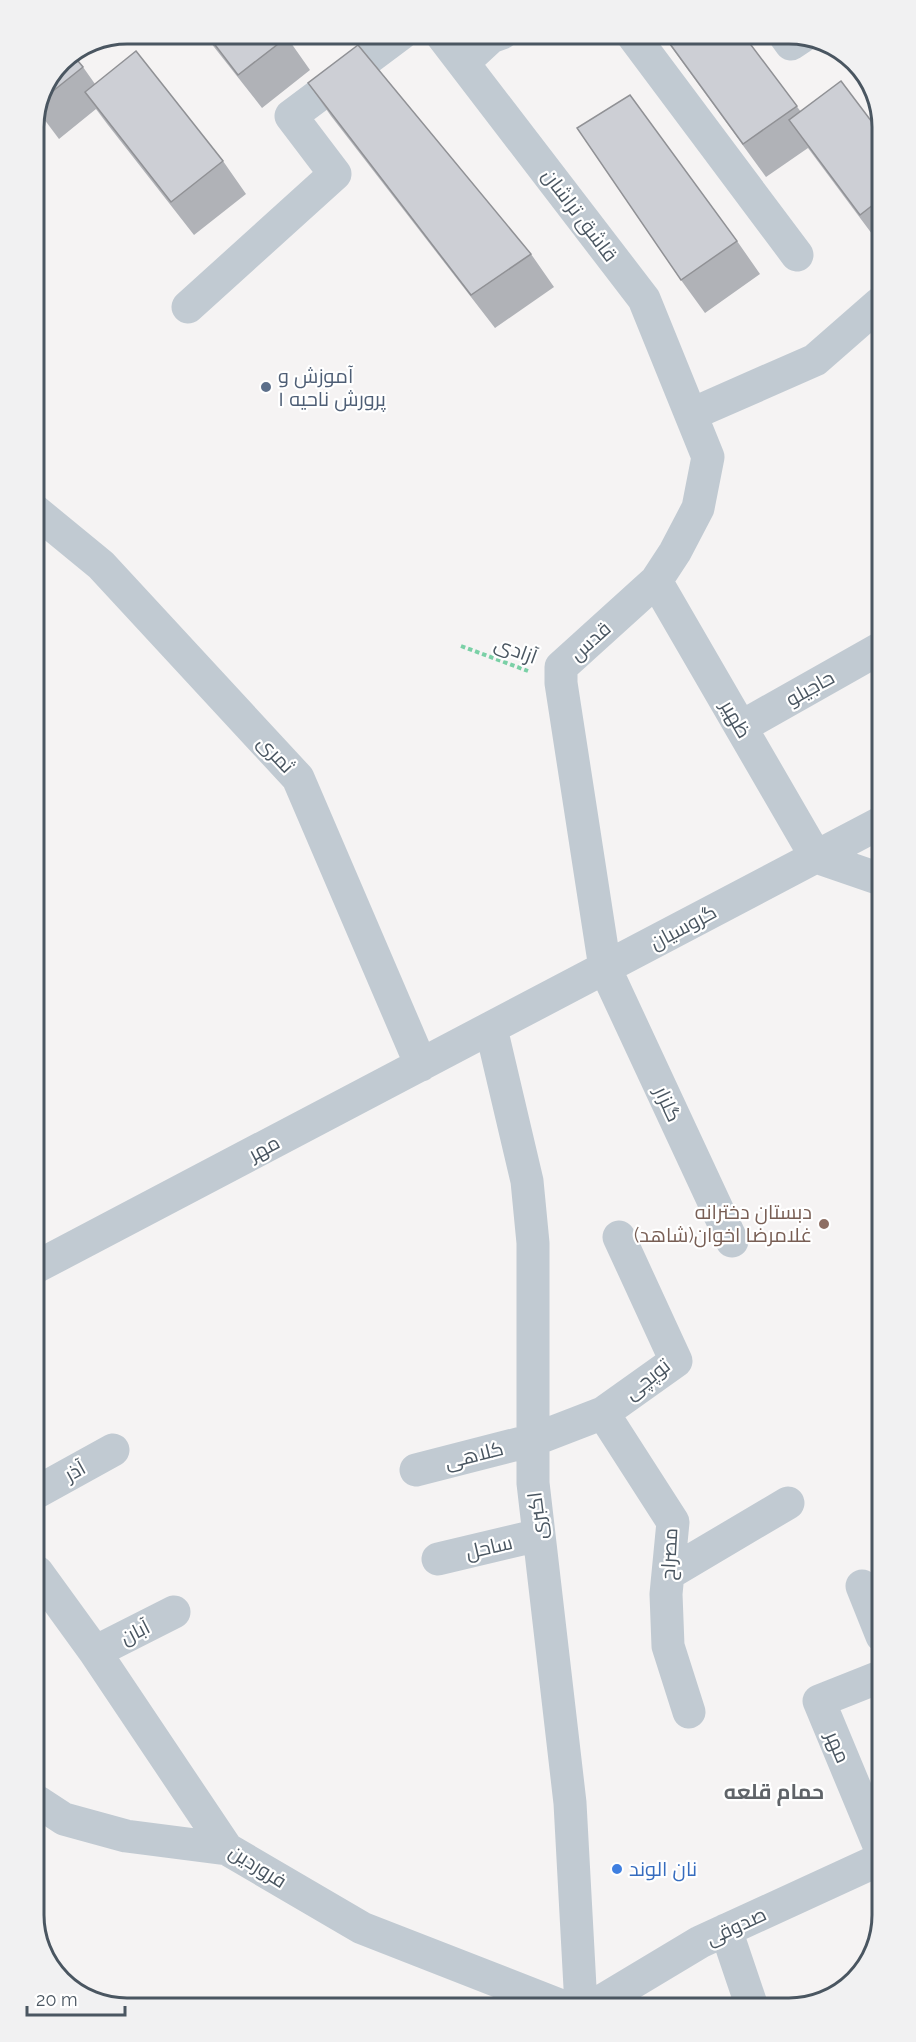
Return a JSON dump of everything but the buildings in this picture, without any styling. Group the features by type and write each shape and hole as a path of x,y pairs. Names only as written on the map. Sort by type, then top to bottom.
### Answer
{"street":[{"path":"188,308 335,174 291,116 387,44"},
{"name":"قاشق تراشان","path":"448,44 644,299 692,414"},
{"path":"463,63 483,44"},
{"path":"639,44 797,255"},
{"path":"692,414 815,360 872,310"},
{"name":"قدس","path":"605,968 561,683 561,667 656,581 675,552 698,508 708,457 692,414"},
{"name":"ثمری","path":"44,518 101,565 298,778 421,1065"},
{"name":"ظهیر","path":"656,581 816,857"},
{"name":"حاجیلو","path":"741,727 872,653"},
{"name":"گروسیان","path":"491,1028 872,827"},
{"path":"816,857 872,876"},
{"name":"گلزار","path":"605,968 732,1241"},
{"name":"مهر","path":"43,1263 491,1028"},
{"name":"اکبری","path":"491,1028 527,1181 533,1243 533,1483 570,1803 581,1998"},
{"name":"توپچی","path":"533,1440 603,1413 676,1361 619,1237"},
{"name":"مصراح","path":"603,1413 673,1522 666,1594 668,1646 689,1712"},
{"name":"کلاهی","path":"416,1470 533,1440"},
{"name":"آذر","path":"43,1489 113,1450"},
{"path":"668,1574 788,1503"},
{"name":"ساحل","path":"438,1559 539,1535"},
{"name":"فروردین","path":"43,1581 95,1652 227,1849 362,1928 541,1998"},
{"path":"862,1586 872,1611"},
{"name":"آبان","path":"95,1652 174,1612"},
{"name":"مهر","path":"872,1680 819,1701 872,1829"},
{"path":"43,1805 64,1819 126,1836 227,1849"},
{"name":"صدوقی","path":"608,1998 700,1942 872,1861"},
{"path":"726,1930 749,1998"}],"path":[{"name":"آزادی","path":"461,646 561,683"}],"place":[{"name":"آموزش و پرورش ناحیه ۱","path":"266,387"},
{"name":"دبستان دخترانه غلامرضا اخوان(شاهد)","path":"824,1224"},
{"name":"نان الوند","path":"617,1869"}],"district":[{"name":"حمام قلعه","path":"774,1791"}]}
